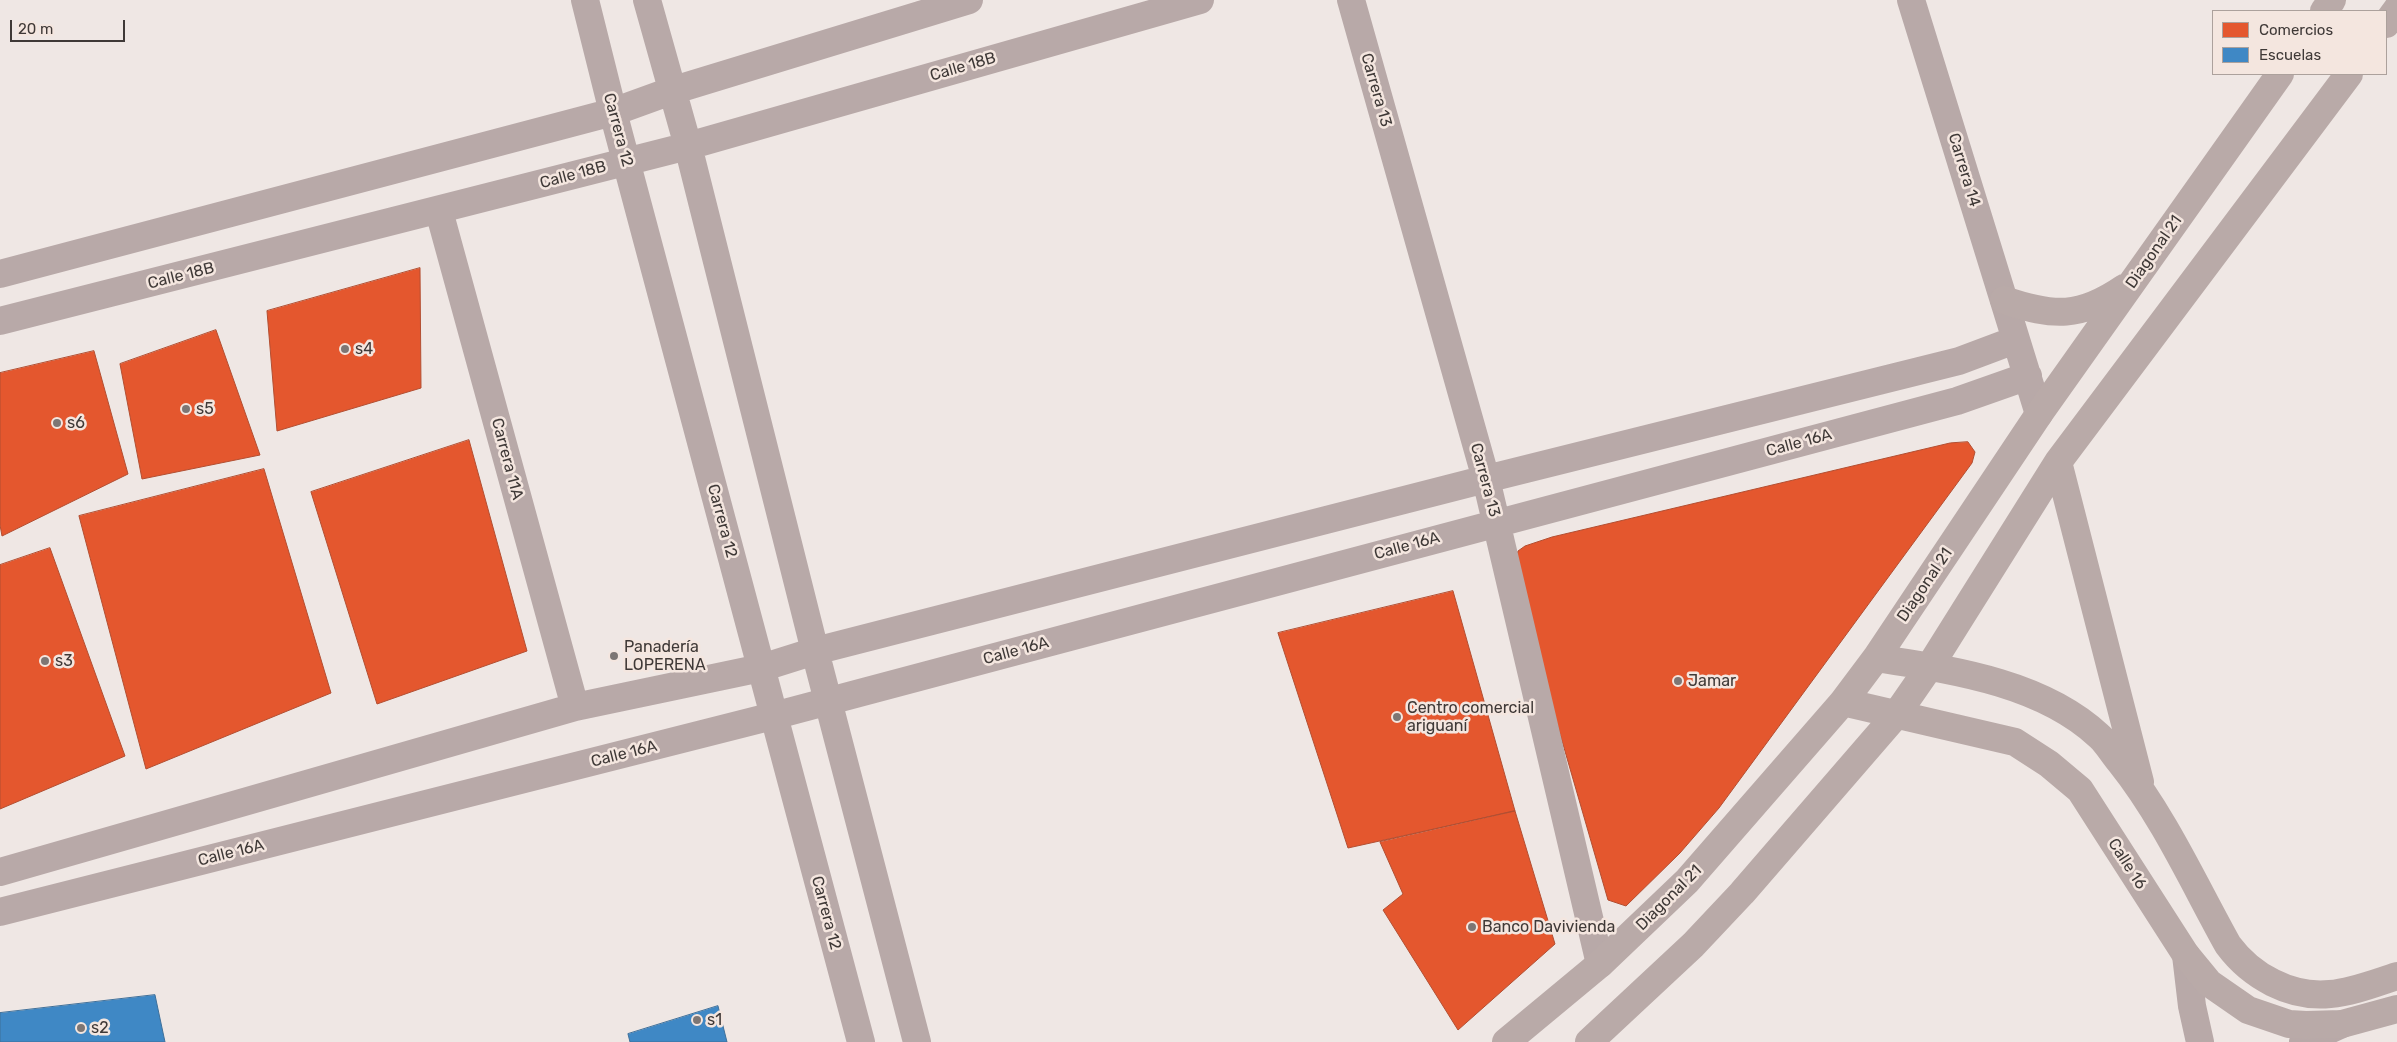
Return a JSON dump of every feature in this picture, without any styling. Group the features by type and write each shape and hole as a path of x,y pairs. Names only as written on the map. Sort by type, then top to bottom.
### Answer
{"main road":[{"path":"2387,23 2397,9"},
{"name":"Diagonal 21","path":"1506,1042 1600,964 1687,881 1842,702 1876,658 2039,414 2279,75"},
{"path":"1589,1042 1624,1011 1705,932 1896,715 1930,666 2058,462 2348,75"},
{"path":"2004,300 2028,308 2057,313 2085,309 2103,302 2132,284"},
{"path":"2058,462 2142,790"},
{"path":"1876,658 1930,666 2026,692 2068,713 2099,736 2142,790 2228,945 2262,978 2292,990 2329,994 2397,976"},
{"name":"Calle 16","path":"1842,702 2015,742 2049,764 2080,790 2186,955 2209,983 2248,1010 2289,1024 2342,1024 2397,1008"}],"street":[{"name":"Carrera 12","path":"585,0 612,112 861,1042"},
{"path":"648,0 688,146 815,651 917,1042"},
{"path":"0,274 612,112 672,90 969,0"},
{"name":"Calle 18B","path":"0,321 439,211 688,146 1200,0"},
{"name":"Carrera 13","path":"1351,0 1486,479 1600,964"},
{"name":"Carrera 14","path":"1911,0 2039,414"},
{"name":"Carrera 11A","path":"439,211 575,707"},
{"path":"0,872 575,707 761,668 815,651 1486,479 1958,361 2015,340"},
{"name":"Calle 16A","path":"0,912 773,716 1496,522 1957,401 2028,376"},
{"path":"2186,955 2192,1006 2200,1042"},
{"path":"2303,1042 2342,1024"}],"building: Comercios":[{"name":"s4","path":"420,268 421,388 277,431 267,311"},
{"name":"s5","path":"216,330 260,455 142,479 120,364"},
{"name":"s6","path":"94,351 128,474 2,536 0,525 0,373"},
{"path":"469,440 527,651 377,704 311,492"},
{"name":"Jamar","path":"1968,442 1975,452 1972,463 1719,808 1680,853 1626,906 1608,900 1547,689 1515,562 1518,551 1525,546 1552,537 1950,443"},
{"path":"264,469 331,693 146,769 79,516"},
{"name":"s3","path":"50,548 125,756 0,809 0,565"},
{"name":"Centro comercial ariguaní","path":"1453,591 1515,811 1348,848 1278,633"},
{"name":"Banco Davivienda","path":"1515,811 1555,944 1458,1030 1383,910 1403,894 1380,842"}],"building: Escuelas":[{"name":"s2","path":"155,995 165,1042 0,1042 0,1013"},
{"name":"s1","path":"718,1006 727,1042 630,1042 628,1034"}],"place":[{"name":"s4","path":"345,349"},
{"name":"s5","path":"186,409"},
{"name":"s6","path":"57,423"},
{"name":"Panadería LOPERENA","path":"614,656"},
{"name":"s3","path":"45,661"},
{"name":"Jamar","path":"1678,681"},
{"name":"Centro comercial ariguaní","path":"1397,717"},
{"name":"Banco Davivienda","path":"1472,927"},
{"name":"s1","path":"697,1020"},
{"name":"s2","path":"81,1028"}]}
